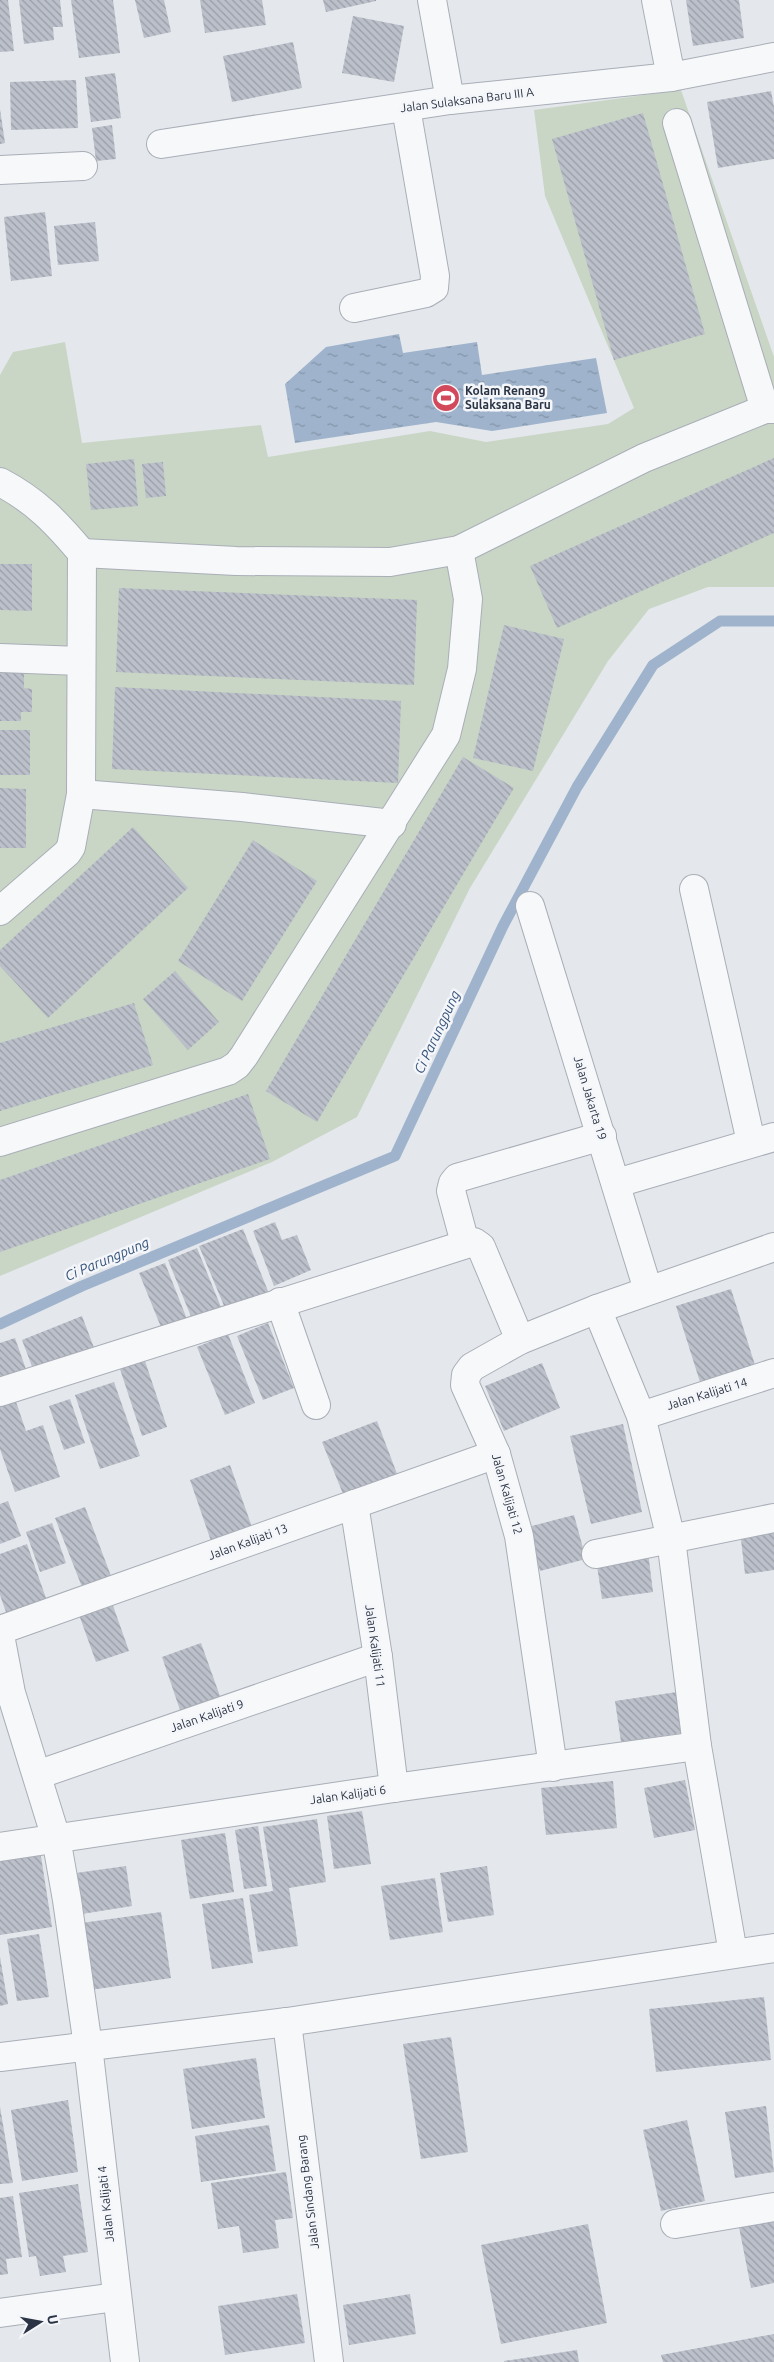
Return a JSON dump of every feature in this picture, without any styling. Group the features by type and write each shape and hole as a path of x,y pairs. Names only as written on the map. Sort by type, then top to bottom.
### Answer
{"street":[{"path":"432,0 450,100"},
{"path":"656,0 671,77"},
{"name":"Jalan Sulaksana Baru III A","path":"161,144 450,100 671,77 774,57"},
{"path":"354,308 426,293 434,288 435,276 406,108"},
{"path":"82,553 236,561 390,562 459,550 644,458 770,409 677,123"},
{"path":"0,170 83,166"},
{"path":"0,482 25,495 56,523 82,553 80,794 71,847 0,911"},
{"path":"0,1142 228,1071 237,1065 392,824 446,736 462,669 468,599 459,550"},
{"path":"0,658 80,661"},
{"path":"80,794 242,807 392,824"},
{"path":"617,1183 763,1140 694,889"},
{"name":"Jalan Jakarta 19","path":"530,906 617,1183 648,1290"},
{"path":"465,1243 451,1191 453,1183 458,1178 602,1136"},
{"path":"0,1392 465,1243 474,1242 481,1247 520,1340"},
{"name":"Jalan Kalijati 12","path":"553,1767 519,1536 496,1454 465,1384 465,1379 472,1366 520,1340 597,1308 774,1247"},
{"path":"280,1302 316,1405"},
{"path":"597,1308 641,1416 671,1539 697,1746 733,1953"},
{"name":"Jalan Kalijati 14","path":"641,1416 774,1373"},
{"name":"Jalan Kalijati 13","path":"0,1630 496,1454"},
{"name":"Jalan Kalijati 11","path":"354,1504 378,1656 394,1788"},
{"path":"596,1554 774,1518"},
{"name":"Jalan Kalijati 4","path":"0,1635 12,1694 56,1838 67,1900 88,2046 125,2362"},
{"name":"Jalan Kalijati 9","path":"37,1775 378,1656"},
{"name":"Jalan Kalijati 6","path":"0,1847 394,1788 697,1746"},
{"path":"0,2057 287,2022 774,1948"},
{"name":"Jalan Sindang Barang","path":"287,2022 329,2362"},
{"path":"675,2224 774,2207"},
{"path":"0,2313 116,2297"}],"green space":[{"path":"681,90 774,357 774,587 708,587 649,609 608,661 470,888 357,1117 272,1162 0,1276 0,375 13,352 65,342 82,443 261,425 268,457 430,431 486,442 608,424 634,408 545,196 534,110"}],"water":[{"name":"Kolam Renang Sulaksana Baru","path":"399,334 403,353 477,342 482,375 596,358 607,413 492,431 436,422 295,443 285,384 326,347"}],"building":[{"path":"0,0 8,0 14,51 0,52"},
{"path":"19,0 60,0 63,27 53,27 54,40 24,44"},
{"path":"71,0 113,0 120,53 79,58"},
{"path":"135,0 164,0 171,32 144,38"},
{"path":"200,0 262,0 266,25 205,33"},
{"path":"323,0 376,0 376,1 326,12"},
{"path":"686,0 739,0 744,38 693,46"},
{"path":"353,16 404,26 394,82 342,73"},
{"path":"293,42 302,88 232,102 223,56"},
{"path":"115,73 121,118 91,122 85,77"},
{"path":"76,80 78,128 11,130 10,82"},
{"path":"771,91 774,107 774,159 718,168 707,102"},
{"path":"0,109 5,143 0,144"},
{"path":"643,113 705,334 614,360 552,139"},
{"path":"112,125 116,159 96,161 92,128"},
{"path":"45,212 52,276 11,281 4,217"},
{"path":"95,222 99,261 58,265 54,226"},
{"path":"774,458 774,533 557,628 530,566"},
{"path":"134,459 138,506 91,510 86,464"},
{"path":"163,462 166,496 146,498 142,464"},
{"path":"0,564 32,564 32,611 0,610"},
{"path":"119,588 417,600 414,685 116,672"},
{"path":"504,625 564,639 533,771 473,758"},
{"path":"0,667 24,668 24,688 32,689 32,712 21,712 21,721 0,721"},
{"path":"115,687 401,701 398,783 112,769"},
{"path":"0,730 30,730 30,775 0,775"},
{"path":"463,757 514,788 317,1122 266,1091"},
{"path":"0,788 26,789 26,848 0,848"},
{"path":"133,827 188,888 48,1018 0,966 0,950"},
{"path":"253,840 317,881 242,1001 178,961"},
{"path":"175,971 219,1022 188,1050 143,999"},
{"path":"134,1003 153,1065 0,1111 0,1043"},
{"path":"248,1094 270,1159 0,1252 0,1180"},
{"path":"275,1222 282,1240 297,1235 311,1270 274,1286 253,1231"},
{"path":"243,1229 270,1296 227,1313 199,1246"},
{"path":"197,1248 223,1312 194,1324 168,1260"},
{"path":"165,1263 190,1327 165,1337 139,1273"},
{"path":"731,1289 755,1365 700,1382 676,1306"},
{"path":"82,1316 96,1353 36,1377 22,1340"},
{"path":"268,1323 294,1388 263,1400 237,1336"},
{"path":"228,1334 255,1403 225,1415 197,1347"},
{"path":"15,1338 28,1375 0,1384 0,1343"},
{"path":"143,1355 167,1427 142,1436 118,1363"},
{"path":"542,1363 560,1408 504,1431 485,1386"},
{"path":"114,1382 140,1456 100,1469 75,1395"},
{"path":"14,1396 26,1431 43,1425 60,1477 15,1492 0,1449 0,1401"},
{"path":"70,1399 85,1443 64,1450 49,1406"},
{"path":"377,1421 399,1479 345,1499 322,1442"},
{"path":"623,1424 642,1512 591,1524 570,1436"},
{"path":"230,1465 252,1527 211,1541 190,1480"},
{"path":"8,1501 21,1536 0,1544 0,1504"},
{"path":"85,1507 111,1576 82,1587 55,1518"},
{"path":"574,1515 586,1559 540,1571 528,1527"},
{"path":"52,1523 66,1563 40,1572 26,1532"},
{"path":"774,1527 774,1570 745,1574 740,1531"},
{"path":"27,1544 47,1601 7,1615 0,1595 0,1554"},
{"path":"648,1552 653,1592 602,1599 596,1559"},
{"path":"111,1600 129,1651 96,1662 78,1612"},
{"path":"201,1643 221,1699 181,1713 162,1657"},
{"path":"677,1692 682,1733 621,1742 615,1701"},
{"path":"685,1780 695,1830 654,1838 644,1788"},
{"path":"613,1781 617,1828 546,1835 541,1788"},
{"path":"362,1811 371,1864 334,1869 327,1816"},
{"path":"317,1819 326,1882 289,1888 298,1946 258,1952 249,1895 273,1891 263,1827"},
{"path":"258,1826 267,1886 244,1889 235,1830"},
{"path":"225,1833 234,1892 190,1899 181,1840"},
{"path":"40,1850 52,1927 0,1935 0,1856"},
{"path":"126,1866 132,1906 82,1914 76,1873"},
{"path":"487,1866 494,1915 448,1922 440,1873"},
{"path":"435,1878 443,1932 390,1940 381,1886"},
{"path":"243,1898 253,1963 212,1969 202,1904"},
{"path":"161,1912 171,1978 84,1991 74,1924"},
{"path":"39,1934 49,1997 17,2001 7,1939"},
{"path":"0,1957 8,2004 0,2006"},
{"path":"764,1997 771,2060 656,2072 649,2009"},
{"path":"451,2037 468,2152 421,2159 403,2044"},
{"path":"256,2058 265,2118 192,2129 183,2069"},
{"path":"68,2100 78,2172 22,2181 11,2110"},
{"path":"766,2106 774,2172 735,2178 725,2112"},
{"path":"0,2107 13,2183 0,2184"},
{"path":"687,2120 705,2201 661,2211 643,2130"},
{"path":"269,2125 276,2171 201,2182 195,2136"},
{"path":"286,2172 293,2218 275,2220 279,2248 243,2253 239,2226 218,2229 211,2183"},
{"path":"78,2184 88,2252 63,2256 66,2272 40,2276 36,2256 29,2257 19,2193"},
{"path":"13,2196 22,2257 6,2259 8,2274 0,2275 0,2198"},
{"path":"774,2220 774,2283 751,2288 739,2227"},
{"path":"588,2224 607,2323 501,2344 481,2245"},
{"path":"297,2294 305,2343 225,2355 218,2306"},
{"path":"410,2294 416,2334 349,2345 343,2305"},
{"path":"774,2334 774,2362 663,2362 661,2355"},
{"path":"577,2350 579,2362 504,2362 504,2361"}],"waterway":[{"name":"Ci Parungpung","path":"0,1324 82,1286 395,1156 503,926 577,787 653,665 720,621 774,621"}],"place":[{"name":"Kolam Renang Sulaksana Baru","path":"446,398"}]}
